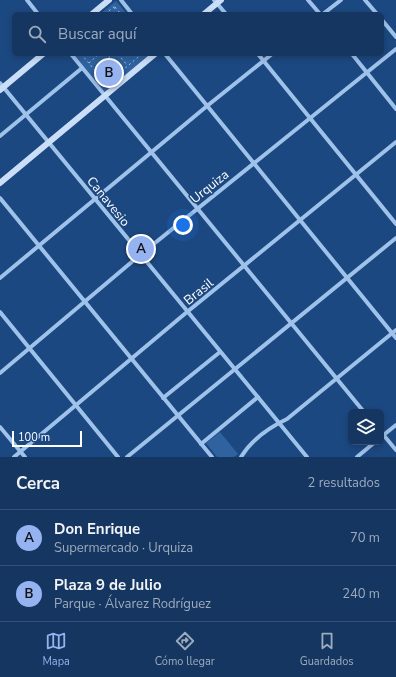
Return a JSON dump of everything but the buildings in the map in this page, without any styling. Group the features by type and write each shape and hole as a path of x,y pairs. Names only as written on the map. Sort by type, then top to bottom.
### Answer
{"main road":[{"path":"94,12 109,0"},
{"path":"206,12 217,1"},
{"path":"1,87 40,56"},
{"path":"0,183 153,56"}],"street":[{"path":"27,0 36,12"},
{"path":"121,0 130,12"},
{"path":"308,0 319,12"},
{"path":"324,12 340,0"},
{"path":"365,0 375,12"},
{"path":"217,1 225,12"},
{"path":"384,22 396,37"},
{"name":"Urquiza","path":"0,373 140,255 396,49"},
{"path":"73,56 362,409"},
{"path":"167,56 346,277 394,332 396,338"},
{"path":"260,56 396,224"},
{"path":"0,278 151,152 270,56"},
{"path":"354,56 396,109"},
{"path":"0,136 82,68"},
{"name":"Canavesio","path":"1,87 26,114 94,199 307,457"},
{"name":"Brasil","path":"14,457 396,142"},
{"path":"0,198 212,457"},
{"path":"126,457 346,277 396,238"},
{"path":"0,312 118,457"},
{"path":"241,457 249,444 278,422 287,419 394,332"},
{"path":"163,398 220,352"},
{"path":"201,444 258,397"},
{"path":"384,434 396,425"},
{"path":"0,427 24,457"},
{"path":"384,437 396,450"},
{"path":"357,457 371,445"}],"path":[{"path":"108,12 115,6"},
{"path":"114,12 115,6"},
{"path":"115,6 120,12"},
{"path":"84,56 106,84"},
{"path":"89,63 97,56"},
{"path":"120,56 128,66"},
{"path":"106,84 140,56"},
{"path":"106,84 109,57"}],"shaded area":[{"path":"116,1 125,12 102,12"},
{"path":"76,56 149,56 105,92"},
{"path":"220,432 238,454 234,457 217,457 206,443"}],"place":[{"name":"Plaza 9 de Julio","path":"109,73"},
{"name":"Don Enrique","path":"141,249"}]}
